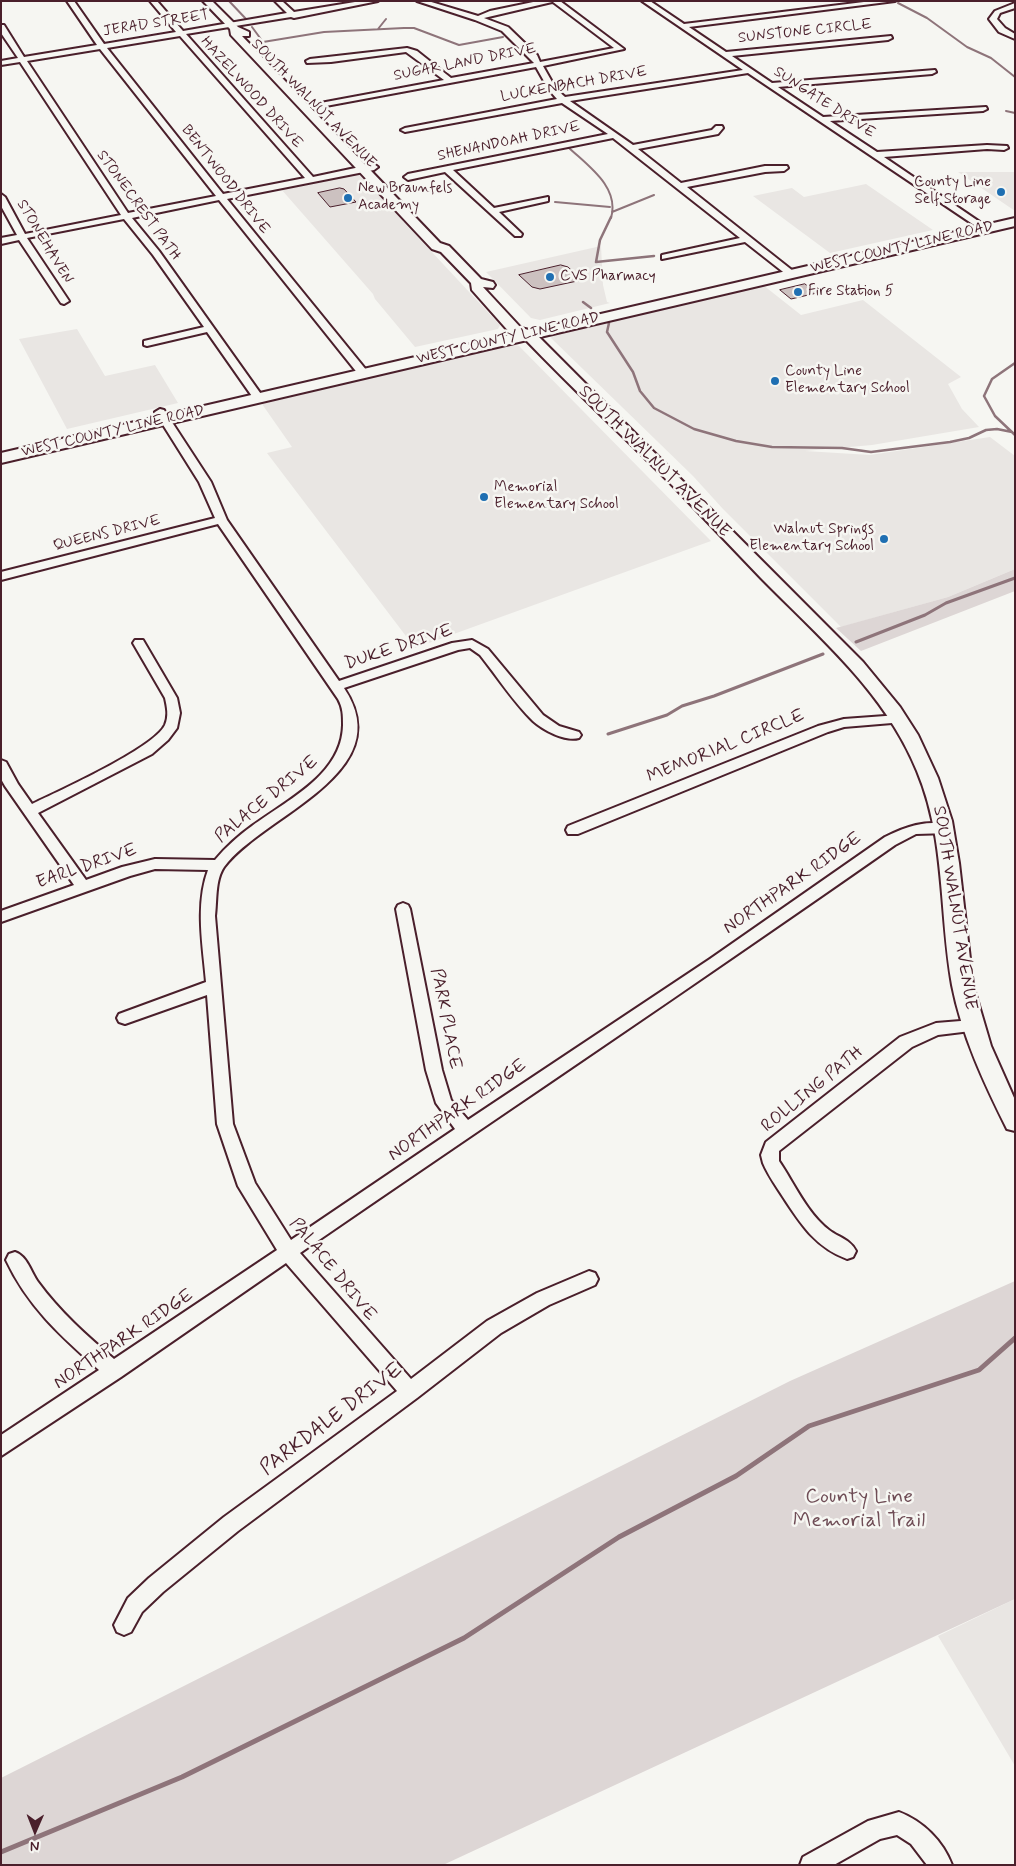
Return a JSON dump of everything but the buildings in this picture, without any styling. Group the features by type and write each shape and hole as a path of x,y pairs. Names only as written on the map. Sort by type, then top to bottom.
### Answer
{"main road":[{"name":"WEST COUNTY LINE ROAD","path":"1,458 162,416 983,226 1015,216"},
{"name":"WEST COUNTY LINE ROAD","path":"983,226 1015,222"},
{"name":"WEST COUNTY LINE ROAD","path":"1,450 162,416"}],"street":[{"name":"BENTWOOD DRIVE","path":"70,1 102,46 221,198 360,370"},
{"name":"HAZELWOOD DRIVE","path":"154,1 310,179"},
{"name":"SOUTH WALNUT AVENUE","path":"207,1 234,27 243,31 448,244 445,248"},
{"path":"278,1 294,16"},
{"path":"420,1 478,18 505,29 534,57 553,90 564,100 615,134 679,188 787,271"},
{"path":"478,18 549,1"},
{"name":"SUGAR LAND DRIVE","path":"315,106 620,49 555,1"},
{"name":"SUNGATE DRIVE","path":"645,1 983,226"},
{"path":"682,26 891,1"},
{"name":"JERAD STREET","path":"1,63 234,27 371,2"},
{"path":"1015,5 1000,10 991,16 999,27 1015,37"},
{"name":"STONECREST PATH","path":"1,27 126,216 156,253 255,394"},
{"name":"SOUTH WALNUT AVENUE","path":"234,27 234,33 436,246 445,248 477,282 476,286 525,331 579,388 683,488 867,675 899,719 922,760 939,807 944,829 959,964 973,1026 988,1066 1015,1122"},
{"name":"SUNSTONE CIRCLE","path":"724,54 888,38"},
{"path":"310,61 407,50 438,70 449,80"},
{"name":"LUCKENBACH DRIVE","path":"405,130 564,100 749,71"},
{"path":"771,85 932,72"},
{"path":"822,119 983,109"},
{"path":"632,148 715,132 718,128"},
{"name":"SHENANDOAH DRIVE","path":"408,177 615,134"},
{"path":"876,155 987,147 1004,148"},
{"path":"1,241 374,167"},
{"path":"679,188 765,169 784,168"},
{"path":"446,169 518,234"},
{"name":"STONEHAVEN","path":"1,197 22,237 64,302"},
{"path":"491,211 545,199"},
{"path":"665,257 747,240"},
{"path":"147,343 208,329"},
{"name":"PALACE DRIVE","path":"162,416 205,482 221,520 336,686 350,711 351,729 348,746 339,766 316,788 261,825 240,842 218,865 212,886 208,916 225,1124 247,1186 288,1252 410,1392"},
{"name":"QUEENS DRIVE","path":"1,576 221,520"},
{"path":"30,812 142,753 162,737 170,727 174,713 171,698 139,643"},
{"name":"DUKE DRIVE","path":"336,686 456,646 472,644 484,652 538,718 554,729 574,735"},
{"name":"MEMORIAL CIRCLE","path":"573,830 822,728 844,723 899,719"},
{"path":"1,765 12,786 83,887"},
{"name":"NORTHPARK RIDGE","path":"1,1447 580,1052 714,963 890,841 914,829 944,829"},
{"name":"EARL DRIVE","path":"1,917 127,871 154,864 177,862 218,865"},
{"name":"PARK PLACE","path":"404,909 434,1070 444,1103 466,1130"},
{"path":"125,1018 213,986"},
{"name":"ROLLING PATH","path":"848,1251 823,1236 811,1225 771,1163 769,1155 772,1147 906,1042 936,1029 973,1026"},
{"path":"15,1260 31,1287 59,1323 114,1371"},
{"name":"PARKDALE DRIVE","path":"124,1625 135,1605 156,1585 231,1524 410,1392 494,1327 543,1299 589,1279"},
{"path":"811,1865 876,1830 899,1824 919,1836 941,1865"}],"shaded area":[{"name":"County Line Self Storage","path":"958,172 1015,172 1015,211"},
{"path":"359,174 500,325 498,329 415,347 375,299 373,294 281,189"},
{"path":"866,184 933,230 830,253 753,196 792,188 804,197"},
{"path":"601,246 603,285 607,302 610,303 540,320 531,318 486,272"},
{"path":"763,285 801,315 863,300 961,377 948,384 962,409 979,427 872,445 805,451 870,455 990,437 1015,456 1015,569 948,597 841,627 723,509 693,476 551,338 553,334"},
{"path":"77,329 105,376 155,365 178,403 67,429 19,339"},
{"name":"Memorial Elementary School","path":"511,344 519,346 711,541 415,648 267,453 292,447 262,404"},
{"path":"1015,1599 1015,1766 938,1636"}],"green space":[{"path":"1015,569 1015,591 861,651 836,628 948,597"},
{"name":"County Line Memorial Trail","path":"1015,1281 1015,1599 443,1865 1,1865 1,1778 790,1381"}],"waterway":[{"path":"229,1 247,20"},
{"path":"898,3 927,18 967,47 991,58 1015,77"},
{"path":"378,29 386,19"},
{"path":"252,27 263,42 324,32 404,28 414,28 459,45 503,37"},
{"path":"1006,111 1015,113"},
{"path":"568,147 593,170 607,187 611,196 612,212"},
{"path":"612,212 654,195"},
{"path":"555,202 610,207"},
{"path":"611,218 612,212"},
{"path":"611,217 600,240 596,262 654,256"},
{"path":"583,302 591,308"},
{"path":"607,321 609,323 607,332 633,372 640,391 654,408 694,429 736,441 772,447 842,448 871,452 950,442 969,438 986,430 997,429 1012,432"},
{"path":"1012,432 995,416 984,396 992,379 1015,363"},
{"path":"1012,432 1015,435"},
{"path":"856,642 925,615 946,603 1015,578"},
{"path":"608,734 667,715 682,706 714,696 823,654"},
{"path":"1,1852 182,1777 464,1638 619,1537 736,1476 809,1426 979,1370 1015,1338"}],"place":[{"name":"County Line Self Storage","path":"1001,192"},
{"name":"New Braunfels Academy","path":"348,198"},
{"name":"CVS Pharmacy","path":"550,277"},
{"name":"Fire Station 5","path":"798,292"},
{"name":"County Line Elementary School","path":"775,381"},
{"name":"Memorial Elementary School","path":"484,497"},
{"name":"Walnut Springs Elementary School","path":"884,539"}]}
